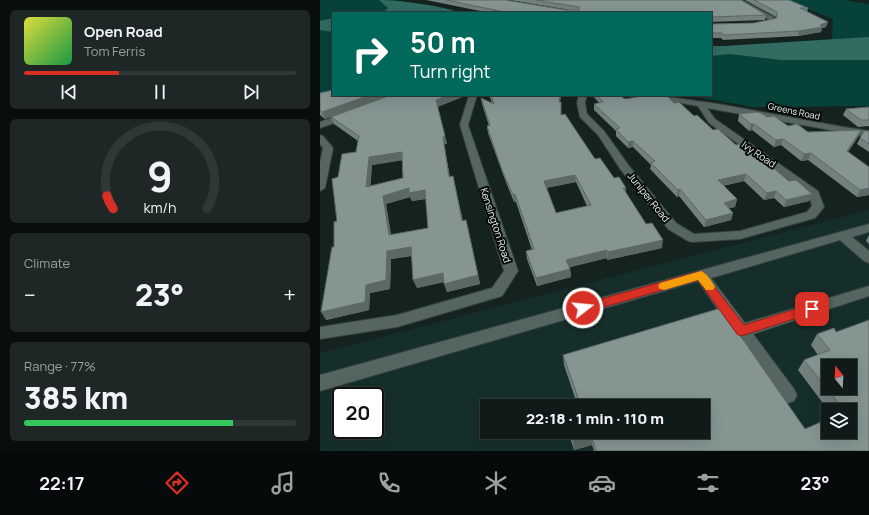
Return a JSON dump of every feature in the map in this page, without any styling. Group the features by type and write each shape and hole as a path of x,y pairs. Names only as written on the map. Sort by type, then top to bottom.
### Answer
{"street":[{"path":"738,0 773,19 772,22 753,24"},
{"name":"Kensington Road","path":"320,333 398,321 497,292 511,271 464,125 473,96"},
{"name":"Juniper Road","path":"583,96 581,103 582,115 601,133 625,168 672,226 692,238 740,235 811,215 818,207 817,201"},
{"name":"Greens Road","path":"649,96 763,114 825,127 869,134"},
{"name":"Ivy Road","path":"701,105 712,121 799,181 814,193 817,201"},
{"path":"320,126 355,113"},
{"path":"320,138 328,148 320,188"},
{"path":"320,382 869,228"},
{"path":"843,236 869,258"},
{"path":"701,275 788,396"},
{"path":"741,331 869,291"}],"shaded area":[{"path":"320,0 395,0 462,12 332,12 332,95 320,98"},
{"path":"379,0 408,2 444,8 457,12 383,12 388,8"},
{"path":"786,0 844,0 869,4 869,106 754,107 690,96 712,96 712,46 832,39 833,19"},
{"path":"332,18 332,32 320,30 320,21"},
{"path":"869,37 869,60 781,60 730,54 712,56 712,46"},
{"path":"869,210 869,451 320,451 320,353"}],"building":[{"path":"446,0 505,0 566,10 579,10 579,7 536,0 741,0 766,15 712,17 712,12 505,12 493,10 495,10"},
{"path":"754,0 789,0 808,8 800,8 828,22 820,25 822,27 799,31 724,35 722,33 712,33 712,24 754,23 777,18 777,12"},
{"path":"332,90 332,96 367,96 322,112 320,110 320,93"},
{"path":"388,96 446,96 436,100 445,136 443,137 449,177 453,176 462,221 466,220 478,275 444,284 443,273 413,280 411,247 387,251 386,280 366,285 365,302 321,312 332,247 334,247 334,222 337,221 332,179 338,177 342,154 356,152 359,136 331,117","holes":["402,152 403,178 366,187 369,157","409,188 409,193 425,190 428,228 389,235 383,196"]},
{"path":"491,96 560,96 559,102 561,102 561,115 565,114 595,159 600,158 614,178 619,177 626,188 623,188 646,224 652,223 663,240 608,252 607,250 566,260 570,269 536,278 526,251 534,249 515,194 513,195 502,170 487,126 490,125 481,98 494,104","holes":["575,175 591,205 556,213 544,181"]},
{"path":"598,96 621,96 626,99 642,96 667,96 674,103 679,102 694,116 697,115 713,130 718,129 736,145 741,144 761,162 765,161 789,181 796,180 812,194 786,200 776,191 767,193 746,174 718,180 737,199 724,203 733,213 706,220 680,189 678,190 651,163 655,161 633,141 628,142 616,129 620,128 594,104 603,102"},
{"path":"869,107 869,120 861,120 846,109"},
{"path":"756,112 767,117 774,116 788,126 797,124 808,132 861,130 847,151 869,167 869,188 860,190 811,153 804,154 783,139 776,140 754,124 751,124 739,114"},
{"path":"864,131 869,131 869,144 860,138"},
{"path":"721,308 805,429 821,422 821,439 857,439 857,403 838,403 832,395 857,395 857,359 821,359 821,381 804,360 830,350 817,334 834,328 836,332 869,320 869,451 596,451 592,439 710,439 710,399 579,399 563,355"}],"slow traffic":[{"path":"664,286 701,275 709,287"}],"route":[{"path":"583,308 701,275 741,331 812,309"}]}
